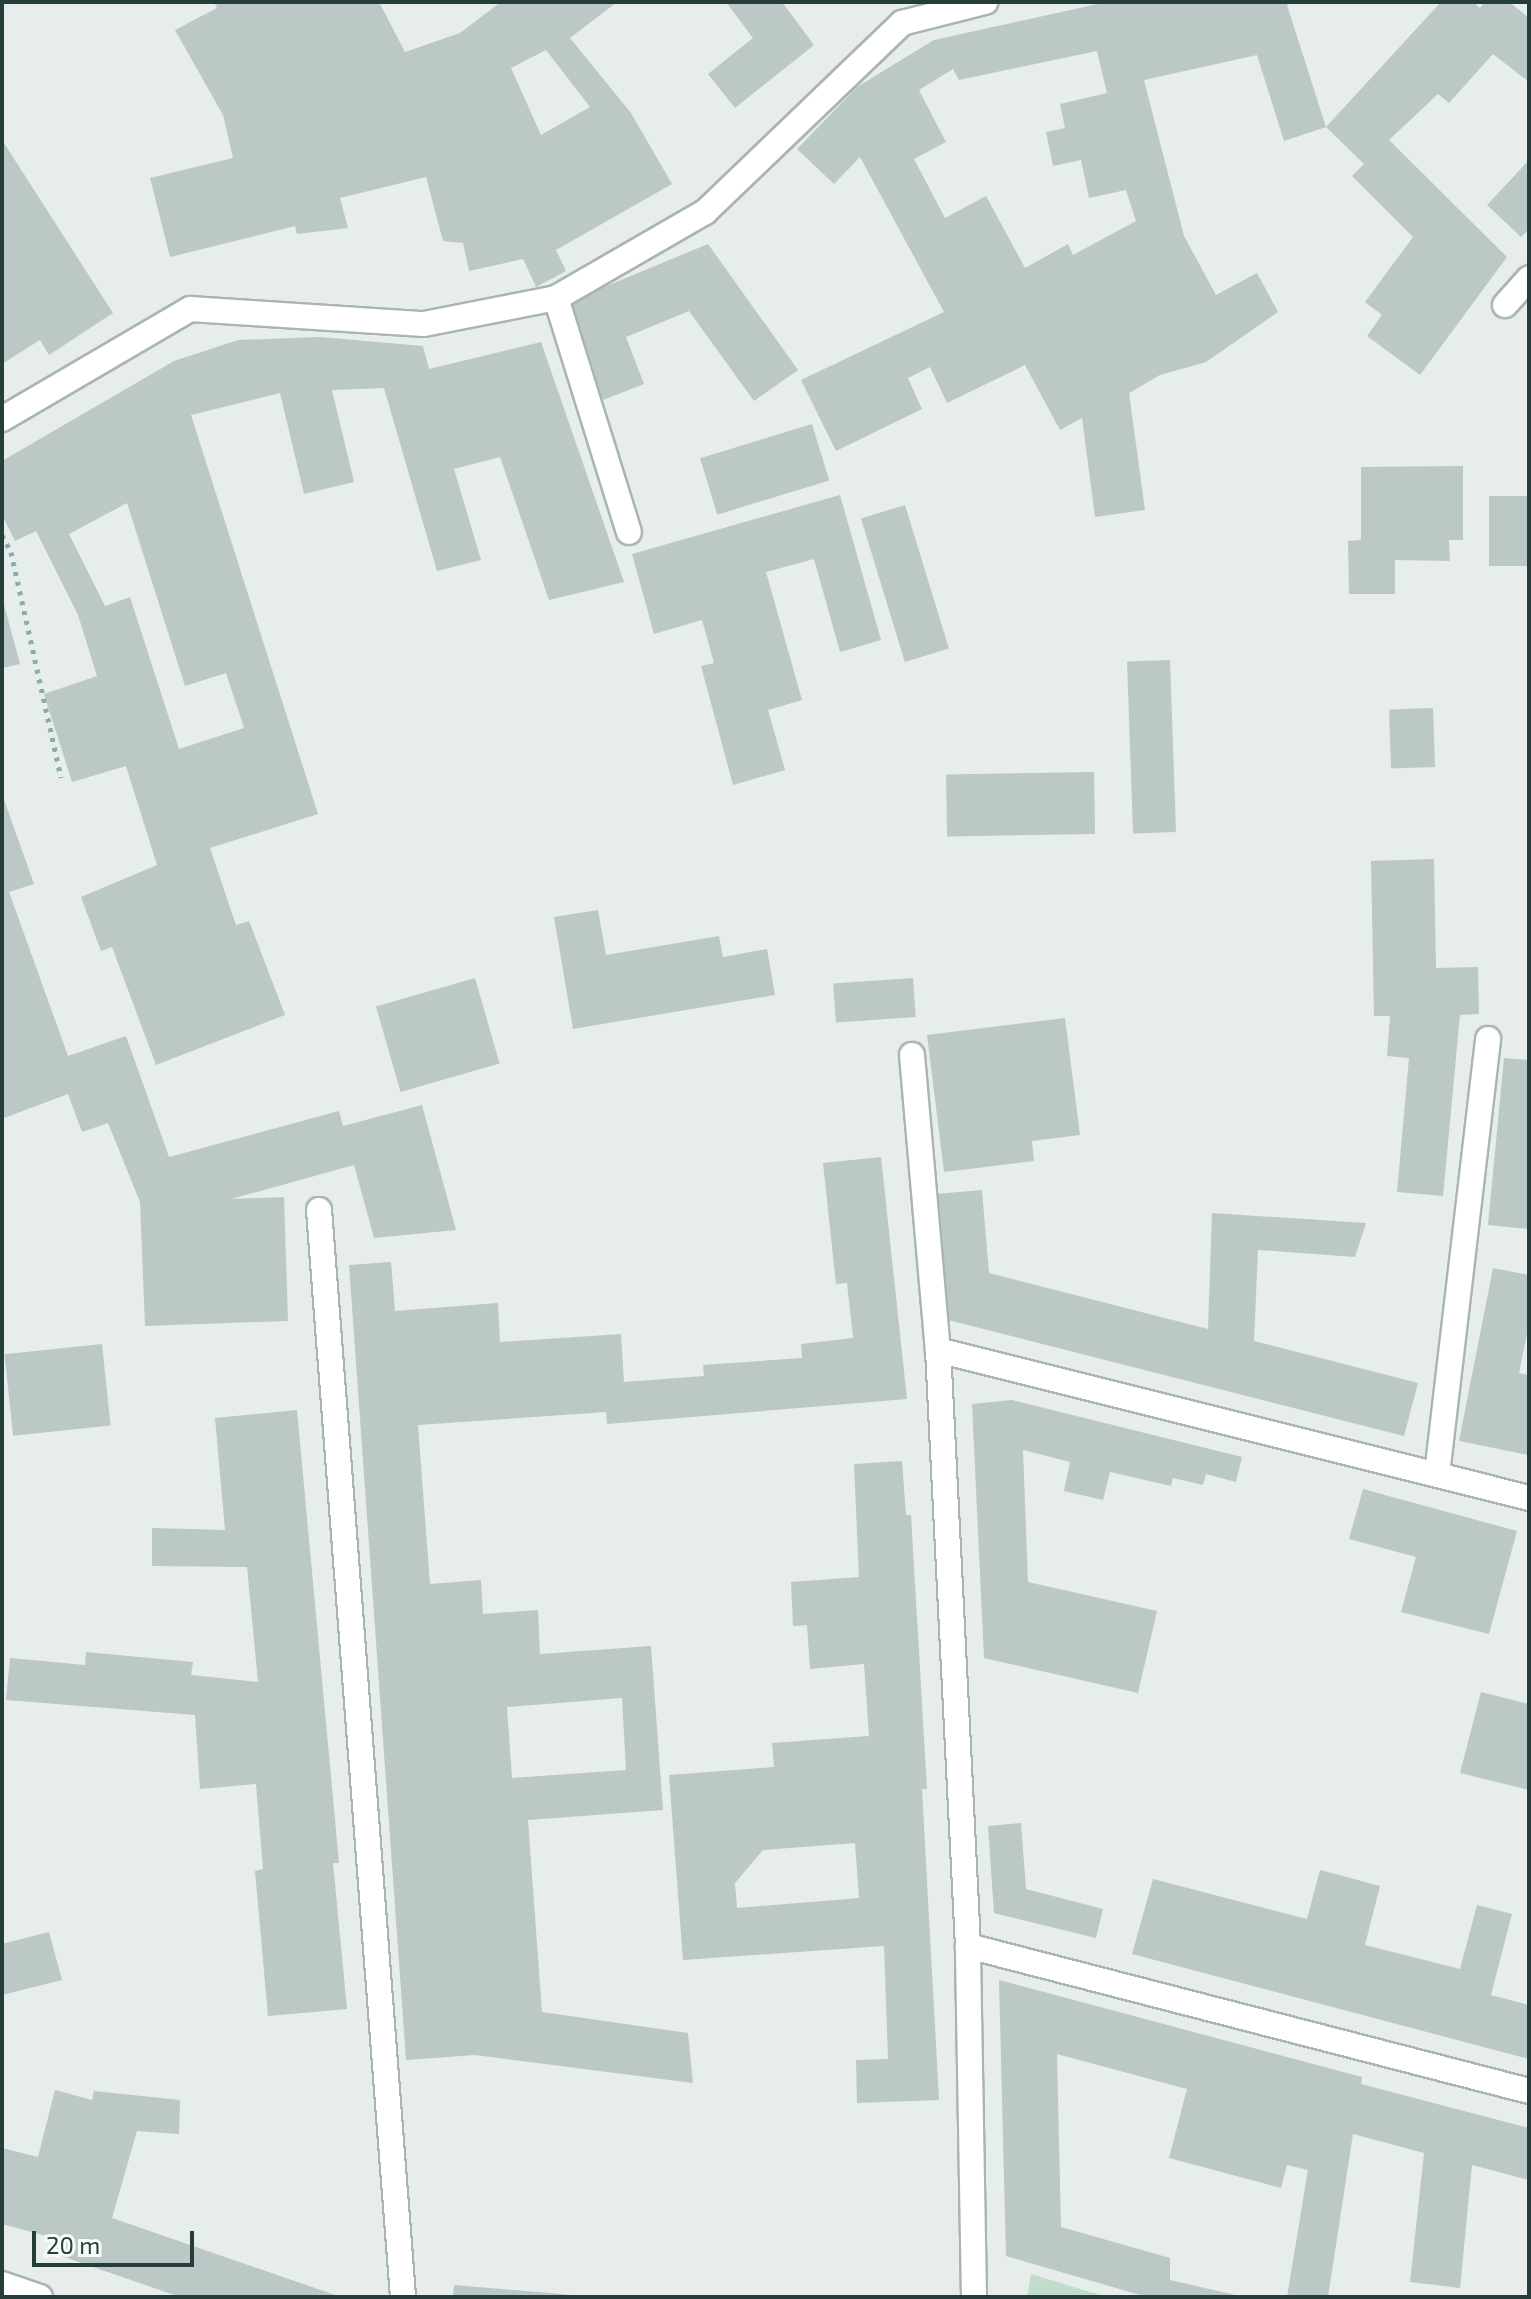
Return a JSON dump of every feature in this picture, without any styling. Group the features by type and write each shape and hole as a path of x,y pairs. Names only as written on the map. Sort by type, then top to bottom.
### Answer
{"street":[{"path":"2,419 190,309 424,324 556,298 705,212 902,23 985,2"},
{"path":"1505,305 1529,278"},
{"path":"556,298 629,532"},
{"path":"1437,1474 1488,1039"},
{"path":"912,1055 938,1350 968,1946 974,2297"},
{"path":"319,1210 403,2297"},
{"path":"938,1350 1529,1498"},
{"path":"968,1946 1529,2091"},
{"path":"2,2284 40,2297"}],"path":[{"path":"2,535 11,552 61,778"}],"green space":[{"path":"1031,2274 1107,2297 1027,2297"}],"building":[{"path":"214,2 379,2 405,52 460,33 501,2 617,2 570,38 631,113 672,184 556,250 566,271 536,287 523,259 469,271 463,243 443,241 426,177 340,198 348,228 297,234 295,226 170,257 150,178 233,158 223,115 175,30 217,8","holes":["546,50 590,107 541,135 511,68"]},
{"path":"726,2 782,2 814,45 735,108 708,74 753,38"},
{"path":"1107,2 1295,2 1287,5 1326,127 1284,141 1257,55 1144,80 1184,236 1216,295 1257,273 1278,312 1206,362 1160,375 1129,393 1145,510 1095,517 1082,418 1060,430 1025,365 947,403 930,367 908,378 922,409 836,451 801,380 944,312 860,157 834,184 797,149 857,87 934,40","holes":["1097,51 1107,93 1060,104 1065,128 1046,132 1053,166 1081,160 1089,198 1126,190 1136,221 1073,255 1068,244 1025,268 986,196 945,218 914,159 946,142 919,90 953,69 959,80"]},
{"path":"1441,2 1473,2 1480,8 1485,2 1509,2 1529,18 1529,82 1493,54 1449,103 1438,94 1389,140 1507,257 1420,375 1367,336 1382,315 1365,302 1413,237 1352,176 1364,164 1326,127"},
{"path":"2,140 113,313 49,355 40,340 2,364"},
{"path":"1529,160 1529,229 1521,237 1487,205"},
{"path":"708,244 798,370 754,401 689,311 626,337 644,384 603,400 568,302"},
{"path":"320,337 423,346 429,369 541,342 624,582 549,600 500,457 454,469 481,560 437,571 384,388 332,390 354,482 304,494 280,393 191,415 318,814 210,848 236,925 249,921 285,1015 156,1065 112,947 101,951 81,897 157,865 126,766 72,782 44,694 97,676 78,615 36,531 15,541 2,515 2,461 174,361 238,340","holes":["127,503 185,686 226,673 244,728 179,749 130,597 105,606 69,534"]},
{"path":"812,424 829,480 717,515 700,458"},
{"path":"1463,466 1463,540 1449,540 1450,561 1395,560 1395,594 1349,594 1348,541 1361,540 1361,467"},
{"path":"840,495 881,640 840,652 814,559 766,572 802,700 768,710 785,770 733,785 701,666 714,663 702,620 654,634 632,554"},
{"path":"1489,496 1529,496 1529,566 1489,566"},
{"path":"905,505 949,648 905,662 861,518"},
{"path":"2,597 20,664 2,668"},
{"path":"1170,660 1176,832 1133,833 1127,662"},
{"path":"1433,708 1435,767 1391,768 1389,710"},
{"path":"1094,772 1095,834 947,837 946,775"},
{"path":"2,794 34,884 9,892 68,1056 126,1036 169,1157 339,1111 343,1126 422,1105 456,1230 374,1238 354,1165 231,1199 284,1197 288,1321 145,1326 140,1202 108,1123 82,1132 68,1094 4,1118 2,1111"},
{"path":"1434,859 1436,968 1478,967 1479,1014 1460,1015 1443,1196 1397,1192 1409,1058 1387,1056 1390,1016 1374,1016 1371,861"},
{"path":"598,910 606,955 719,936 723,957 767,949 775,995 573,1029 554,917"},
{"path":"475,978 500,1064 401,1092 376,1006"},
{"path":"913,978 916,1017 836,1022 833,984"},
{"path":"1065,1018 1080,1135 1032,1141 1034,1161 944,1172 927,1035"},
{"path":"1504,1058 1529,1060 1529,1229 1488,1225"},
{"path":"881,1157 907,1399 607,1424 606,1412 418,1425 430,1584 481,1580 483,1614 538,1610 540,1654 651,1646 663,1810 528,1820 542,2012 688,2033 693,2083 475,2055 406,2060 349,1265 391,1262 395,1311 498,1303 500,1342 621,1334 624,1382 704,1376 703,1365 802,1358 801,1344 853,1338 847,1283 836,1284 823,1163","holes":["622,1698 626,1770 512,1778 507,1707"]},
{"path":"982,1190 989,1273 1208,1329 1212,1213 1366,1223 1355,1257 1258,1250 1254,1341 1418,1383 1404,1436 948,1320 936,1194"},
{"path":"1493,1268 1529,1275 1529,1323 1519,1373 1529,1375 1529,1455 1459,1441"},
{"path":"102,1344 111,1426 13,1436 5,1354"},
{"path":"1012,1400 1242,1457 1236,1482 1206,1474 1203,1485 1173,1478 1171,1486 1110,1472 1103,1500 1064,1491 1070,1462 1023,1450 1028,1582 1157,1611 1138,1693 984,1658 972,1404"},
{"path":"297,1410 339,1863 333,1863 347,2009 268,2016 255,1871 263,1869 256,1784 200,1789 195,1715 6,1700 10,1658 85,1665 86,1652 193,1662 191,1675 258,1682 247,1567 152,1566 152,1528 225,1530 215,1418"},
{"path":"902,1461 906,1515 911,1515 927,1789 922,1789 939,2100 857,2103 856,2060 888,2059 884,1946 683,1960 669,1775 774,1767 772,1743 869,1736 864,1664 810,1669 807,1625 793,1626 791,1582 859,1577 854,1464","holes":["855,1843 859,1898 737,1908 735,1883 763,1850"]},
{"path":"1363,1489 1517,1531 1489,1634 1401,1612 1416,1557 1349,1539"},
{"path":"1481,1692 1529,1704 1529,1790 1460,1773"},
{"path":"1021,1823 1026,1889 1103,1909 1096,1938 994,1913 988,1826"},
{"path":"1320,1870 1380,1886 1365,1945 1460,1969 1477,1905 1512,1914 1491,1995 1529,2005 1529,2059 1132,1954 1153,1879 1307,1919"},
{"path":"49,1932 62,1980 2,1995 2,1944"},
{"path":"999,1980 1362,2077 1361,2084 1529,2128 1529,2180 1472,2165 1460,2288 1410,2282 1424,2153 1353,2134 1328,2297 1287,2297 1308,2170 1287,2165 1281,2188 1169,2158 1187,2089 1057,2054 1061,2227 1170,2258 1170,2280 1244,2297 1147,2297 1006,2256"},
{"path":"55,2090 92,2100 94,2091 180,2100 179,2134 137,2131 112,2218 341,2297 180,2297 50,2252 54,2238 2,2224 2,2148 38,2157"},
{"path":"454,2285 573,2295 573,2297 453,2297"}]}
